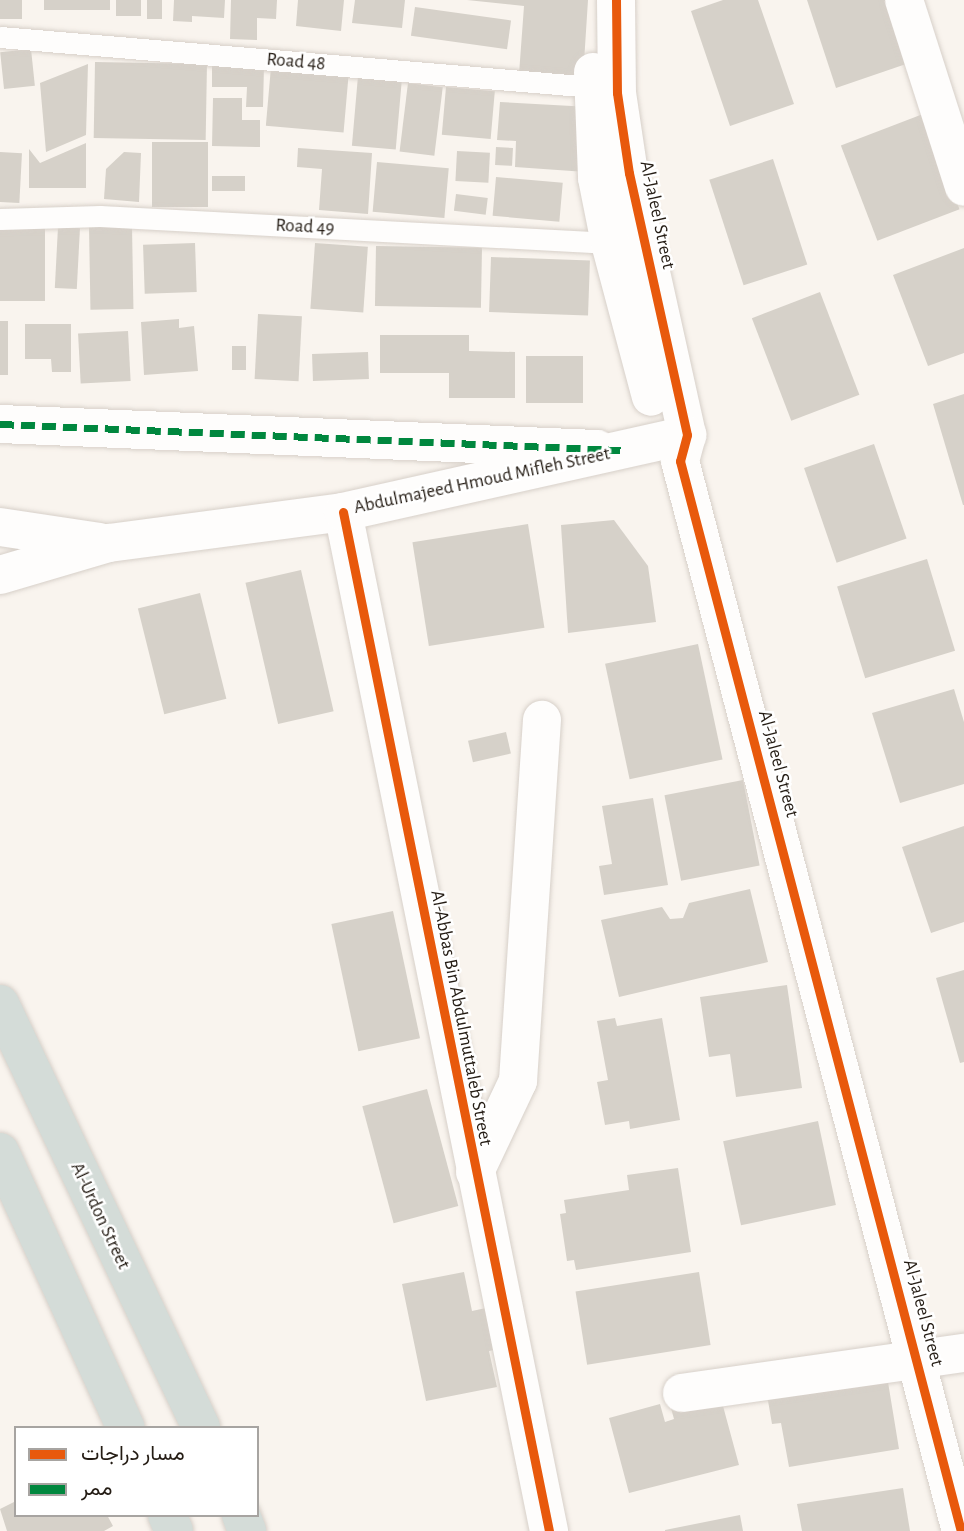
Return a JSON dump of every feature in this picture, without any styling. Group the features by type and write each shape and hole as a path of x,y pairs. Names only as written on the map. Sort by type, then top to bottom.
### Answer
{"highway":[{"name":"Al-Urdon Street","path":"0,1004 200,1426"},
{"path":"0,1152 126,1426"}],"street":[{"name":"Al-Jaleel Street","path":"594,0 593,88 597,178 610,243 676,445 961,1531"},
{"name":"Al-Jaleel Street","path":"616,0 617,93 676,445"},
{"path":"904,0 964,187"},
{"path":"0,424 620,450"},
{"name":"Abdulmajeed Hmoud Mifleh Street","path":"0,575 108,544 343,512 620,450 676,445"},
{"name":"Al-Abbas Bin Abdulmuttaleb Street","path":"343,512 549,1531"},
{"name":"Abdulmajeed Hmoud Mifleh Street","path":"0,527 108,544"},
{"path":"475,1172 518,1081 542,720"},
{"path":"681,1393 964,1353"}],"lane":[{"name":"Road 48","path":"0,37 593,88"},
{"name":"Road 49","path":"0,219 100,216 610,243"}],"building":[{"path":"0,0 22,0 22,19 0,19"},
{"path":"44,0 110,0 110,10 44,10"},
{"path":"116,0 141,0 141,16 116,16"},
{"path":"147,0 162,0 162,19 147,19"},
{"path":"174,0 225,0 224,18 192,16 192,22 173,21"},
{"path":"231,0 277,0 276,19 257,18 257,40 230,39"},
{"path":"298,0 344,0 341,31 296,26"},
{"path":"355,0 405,0 402,28 352,23"},
{"path":"467,0 588,0 583,78 519,74 524,6"},
{"path":"723,0 758,0 794,104 730,126 691,11"},
{"path":"807,0 888,0 909,63 836,88"},
{"path":"415,7 511,20 507,49 411,36"},
{"path":"31,49 35,86 4,89 0,52"},
{"path":"95,62 207,64 206,140 94,138"},
{"path":"88,64 86,135 46,152 40,83"},
{"path":"212,66 264,66 263,107 246,107 247,87 212,87"},
{"path":"271,67 349,74 344,133 266,126"},
{"path":"358,76 402,80 396,150 352,146"},
{"path":"408,83 443,87 434,156 400,151"},
{"path":"446,87 495,91 491,139 442,135"},
{"path":"213,98 242,98 242,120 260,120 260,147 212,146"},
{"path":"500,102 590,107 586,172 515,167 516,141 497,140"},
{"path":"923,114 960,209 877,241 841,146"},
{"path":"152,142 208,142 208,207 152,207"},
{"path":"86,143 86,188 29,188 29,149 40,163"},
{"path":"496,147 513,148 512,166 495,165"},
{"path":"298,148 372,153 368,214 319,210 322,169 297,167"},
{"path":"457,151 490,153 488,183 455,181"},
{"path":"0,152 22,153 19,203 0,202"},
{"path":"124,152 141,153 139,202 104,199 106,169"},
{"path":"773,159 807,265 744,285 709,180"},
{"path":"377,162 449,168 444,218 373,212"},
{"path":"212,176 245,176 245,191 212,191"},
{"path":"496,177 563,183 559,222 493,216"},
{"path":"456,194 488,198 486,215 454,211"},
{"path":"132,226 133,309 90,310 89,227"},
{"path":"0,227 45,227 45,301 0,301"},
{"path":"58,227 80,228 77,289 55,288"},
{"path":"195,243 197,292 145,294 143,245"},
{"path":"315,243 368,247 363,313 310,309"},
{"path":"376,246 482,248 481,308 375,306"},
{"path":"964,248 964,353 928,366 893,275"},
{"path":"491,257 590,260 588,315 489,312"},
{"path":"820,292 859,395 791,421 752,318"},
{"path":"258,314 302,316 299,381 255,379"},
{"path":"179,319 179,328 194,326 198,371 144,375 141,322"},
{"path":"0,321 8,321 8,375 0,375"},
{"path":"25,324 71,324 71,372 52,372 51,359 25,359"},
{"path":"128,331 131,381 81,384 78,334"},
{"path":"380,335 469,335 469,351 515,352 515,398 449,398 449,373 380,373"},
{"path":"232,346 246,346 246,370 232,370"},
{"path":"368,352 369,379 313,381 312,354"},
{"path":"526,356 583,356 583,403 526,403"},
{"path":"964,394 964,505 963,505 933,404"},
{"path":"874,444 907,539 837,563 804,468"},
{"path":"614,520 648,566 656,622 568,633 561,525"},
{"path":"528,524 544,628 429,646 412,542"},
{"path":"927,559 955,651 865,678 837,586"},
{"path":"301,570 334,711 278,724 245,583"},
{"path":"200,593 226,699 164,714 138,608"},
{"path":"698,644 723,759 630,779 605,664"},
{"path":"954,689 964,722 964,784 900,803 872,713"},
{"path":"506,732 511,753 473,762 468,741"},
{"path":"743,780 760,865 681,881 664,795"},
{"path":"653,798 668,885 604,895 599,866 612,864 602,806"},
{"path":"964,826 964,922 931,933 902,847"},
{"path":"750,889 768,962 619,997 601,920 662,907 670,919 683,918 689,903"},
{"path":"393,911 420,1038 358,1051 331,924"},
{"path":"964,970 964,1062 960,1063 936,978"},
{"path":"787,985 802,1088 736,1097 730,1054 709,1057 700,997"},
{"path":"615,1018 617,1026 662,1018 680,1120 630,1129 629,1121 605,1125 597,1082 608,1080 597,1021"},
{"path":"427,1089 458,1206 394,1223 362,1106"},
{"path":"818,1121 836,1205 741,1225 723,1141"},
{"path":"678,1168 691,1252 576,1270 574,1260 567,1261 560,1214 566,1213 564,1200 629,1190 627,1175"},
{"path":"464,1272 472,1311 500,1305 509,1347 489,1351 497,1387 426,1401 402,1284"},
{"path":"699,1272 711,1345 587,1365 576,1292"},
{"path":"887,1376 899,1449 789,1467 781,1423 772,1424 767,1395"},
{"path":"720,1395 739,1465 629,1493 609,1418 660,1404 665,1422 674,1419 671,1408"},
{"path":"903,1488 910,1531 802,1531 797,1504"},
{"path":"14,1502 14,1517 108,1517 113,1526 104,1531 7,1531 0,1509"},
{"path":"740,1515 743,1531 665,1531 665,1530"}],"marked path":[{"path":"0,424 620,450"}],"cycle path":[{"path":"616,0 617,93 629,173 687,435 680,461 961,1531"},
{"path":"343,512 549,1531"}]}
